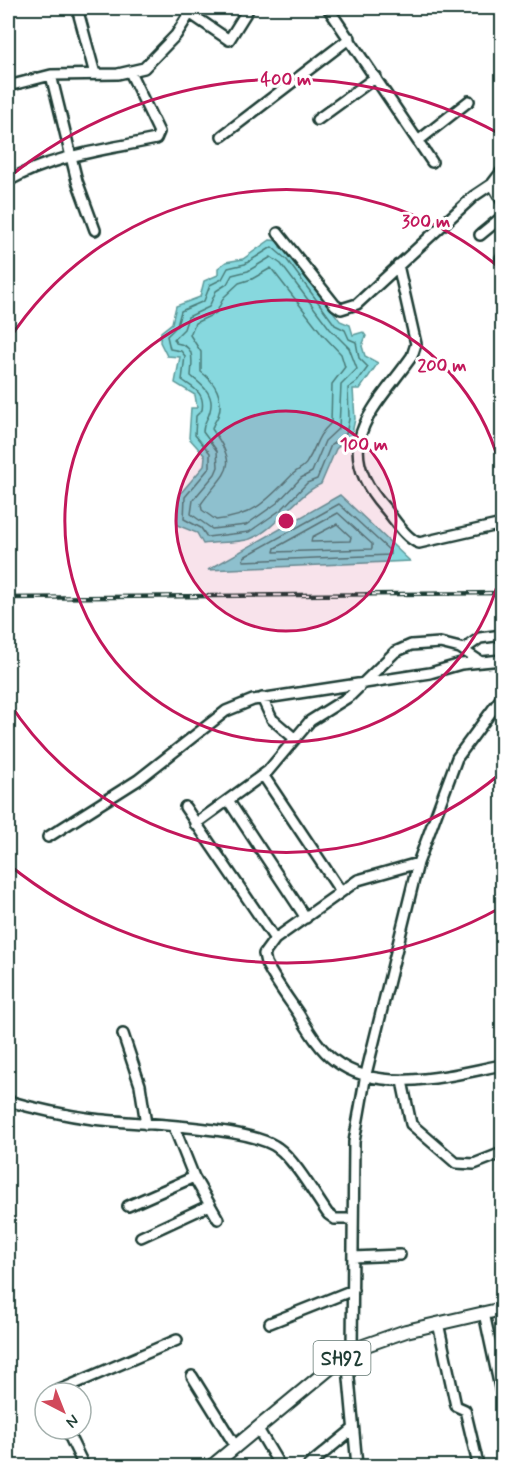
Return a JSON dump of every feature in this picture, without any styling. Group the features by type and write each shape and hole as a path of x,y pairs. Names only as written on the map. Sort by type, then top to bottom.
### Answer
{"main road":[{"name":"SH92","path":"212,1467 352,1350 377,1339 502,1309"}],"street":[{"path":"77,8 95,74"},
{"path":"8,86 51,75 130,72 150,64 192,11 230,40 249,8"},
{"path":"328,8 432,162"},
{"path":"222,136 350,38"},
{"path":"8,181 28,170 71,155 153,140 159,136 130,72"},
{"path":"51,75 77,181 94,230"},
{"path":"317,120 376,77"},
{"path":"418,141 469,101"},
{"path":"278,233 341,309 357,304 474,196 492,184 502,171"},
{"path":"492,184 502,201"},
{"path":"480,235 502,217"},
{"path":"398,265 416,344 412,356 370,413 359,434 358,449 366,484 409,536 420,543 502,524"},
{"path":"463,650 480,638 502,636"},
{"path":"195,824 263,775 278,761 294,738 310,721 350,696 386,659 411,645 440,643 463,650 481,662"},
{"path":"48,837 138,780 226,711 262,698 368,680 430,673 461,664 502,660"},
{"path":"262,698 272,719 294,738"},
{"path":"357,1467 348,1367 352,1350 354,1142 366,1074 418,863 456,758 502,698"},
{"path":"263,775 341,892"},
{"path":"228,800 306,918"},
{"path":"185,807 275,939"},
{"path":"418,863 358,880 275,939 264,954 266,963 325,1053 335,1062 366,1074 402,1081 437,1078 502,1065"},
{"path":"123,1034 140,1085 146,1124"},
{"path":"402,1081 411,1124 456,1162 474,1164 502,1153"},
{"path":"8,1101 44,1111 231,1133 272,1144 284,1153 328,1214 335,1219 353,1219"},
{"path":"174,1127 195,1177 218,1218"},
{"path":"128,1206 195,1177"},
{"path":"141,1237 210,1205"},
{"path":"353,1257 400,1255"},
{"path":"270,1323 352,1290"},
{"path":"484,1312 502,1397"},
{"path":"438,1323 456,1406 465,1410 477,1460"},
{"path":"81,1381 177,1340"},
{"path":"192,1376 236,1447"},
{"path":"258,1429 280,1467"},
{"path":"308,1467 353,1429"},
{"path":"72,1441 84,1467"}],"water":[{"path":"270,240 281,241 280,247 292,256 340,321 350,325 353,335 363,332 366,336 362,346 365,356 378,363 360,389 353,389 355,419 350,443 343,442 336,449 321,484 303,496 260,534 245,540 203,544 197,533 177,525 179,495 204,466 205,456 189,438 191,408 197,408 195,395 175,383 180,357 167,356 160,342 161,332 172,323 176,306 200,297 204,281 218,275 218,268 226,262 243,259"},
{"path":"340,495 410,561 208,570"}],"railway":[{"path":"8,598 502,593"}]}
